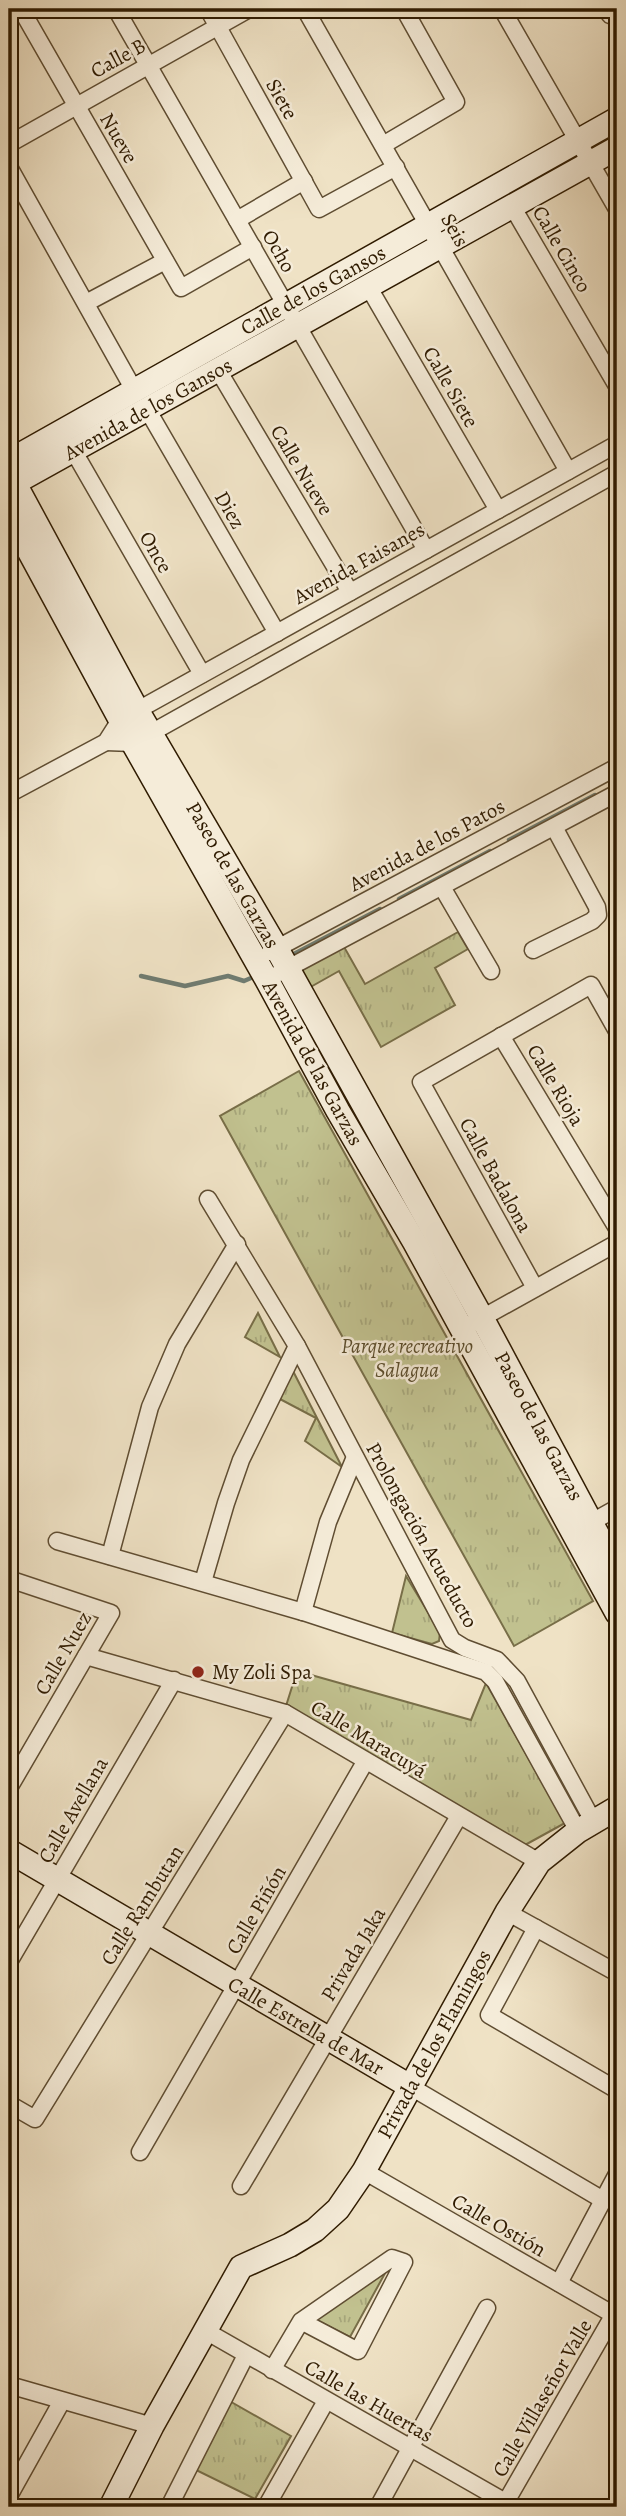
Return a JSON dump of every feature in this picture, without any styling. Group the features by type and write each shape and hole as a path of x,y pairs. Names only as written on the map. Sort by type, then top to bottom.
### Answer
{"street":[{"name":"Nueve","path":"21,9 181,288 253,247"},
{"name":"Ocho","path":"116,9 426,550"},
{"name":"Siete","path":"208,9 319,209 396,167"},
{"name":"Calle B","path":"9,144 249,9"},
{"name":"Seis","path":"305,9 568,471"},
{"path":"383,145 456,102 404,9"},
{"path":"502,9 617,209"},
{"name":"Calle de los Gansos","path":"9,461 141,400 286,305 617,119"},
{"name":"Avenida de los Gansos","path":"11,481 73,450 141,400 218,369 617,148"},
{"name":"Diez","path":"9,167 277,633"},
{"path":"237,220 304,181"},
{"name":"Calle Cinco","path":"512,206 617,386"},
{"path":"86,303 165,261"},
{"name":"Calle Siete","path":"368,286 498,510"},
{"name":"Calle Nueve","path":"218,369 350,592"},
{"name":"Avenida Faisanes","path":"129,715 617,444"},
{"name":"Once","path":"73,450 202,674"},
{"path":"106,742 142,738 617,473"},
{"path":"9,794 106,742 129,715 11,481"},
{"name":"Avenida de las Garzas","path":"9,514 129,715 272,964 338,1111 415,1242 472,1324 617,1613"},
{"name":"Avenida de los Patos","path":"272,964 617,767"},
{"path":"600,777 615,801"},
{"name":"Avenida de los Patos","path":"272,964 442,887 554,827 615,801"},
{"path":"533,950 598,915 597,907 554,827"},
{"path":"442,887 491,971"},
{"path":"501,1036 591,985 617,1031"},
{"name":"Calle Badalona","path":"501,1036 421,1082 534,1288"},
{"name":"Calle Rioja","path":"501,1036 617,1228"},
{"name":"Prolongación Acueducto","path":"208,1199 297,1346 452,1640 495,1681 585,1826"},
{"path":"472,1324 617,1243"},
{"path":"110,1556 150,1407 177,1344 237,1244"},
{"name":"Paseo de las Garzas","path":"472,1324 617,1572"},
{"path":"203,1582 226,1503 242,1460 297,1346"},
{"path":"303,1612 328,1522 355,1457"},
{"path":"590,1523 617,1508"},
{"name":"Prolongación Acueducto","path":"57,1541 476,1660 497,1660 517,1681 585,1826"},
{"name":"Calle Nuez","path":"9,1579 111,1613 9,1788"},
{"name":"Calle Maracuyá","path":"86,1656 285,1713 539,1862"},
{"name":"Calle Avellana","path":"9,1962 174,1680"},
{"path":"515,1717 531,1708"},
{"name":"Calle Rambutan","path":"9,2104 35,2119 285,1713"},
{"name":"Calle Piñón","path":"140,2152 365,1762"},
{"name":"Privada de los Flamingos","path":"204,2330 241,2267 290,2245 315,2230 338,2209 364,2171 507,1912 539,1862 585,1826 617,1808"},
{"name":"Privada Jaka","path":"241,2186 459,1816"},
{"name":"Calle Estrella de Mar","path":"9,1851 603,2200"},
{"path":"507,1912 617,1973"},
{"path":"536,1928 489,2015 617,2090"},
{"name":"Calle Ostión","path":"364,2171 559,2283 615,2312"},
{"path":"559,2283 617,2174"},
{"path":"272,2370 301,2321 392,2258 404,2262 358,2351 301,2321"},
{"path":"378,2507 487,2308"},
{"name":"Calle Villaseñor Valle","path":"508,2506 615,2312"},
{"path":"111,2507 204,2330"},
{"name":"Calle las Huertas","path":"204,2330 508,2506"},
{"path":"169,2507 246,2355"},
{"path":"9,2385 152,2426"},
{"path":"9,2496 62,2401"},
{"path":"267,2507 326,2401"}],"green space":[{"path":"458,932 468,949 435,968 455,1005 381,1047 339,971 307,989 297,971 343,945 365,984"},
{"name":"Parque recreativo Salagua","path":"299,1071 593,1601 514,1646 220,1116"},
{"path":"258,1313 280,1357 245,1337"},
{"path":"293,1371 342,1467 305,1441 316,1418 278,1398"},
{"path":"406,1576 440,1632 439,1641 432,1644 392,1633"},
{"path":"297,1671 471,1720 486,1683 565,1823 525,1845 286,1706"},
{"path":"389,2266 350,2337 316,2320"},
{"path":"226,2399 291,2436 255,2499 192,2468"}],"waterway":[{"path":"509,840 595,795"},
{"path":"399,899 490,851"},
{"path":"290,956 380,909"},
{"path":"141,976 185,986 228,976 244,981 251,978"}],"place":[{"name":"My Zoli Spa","path":"198,1672"}]}
